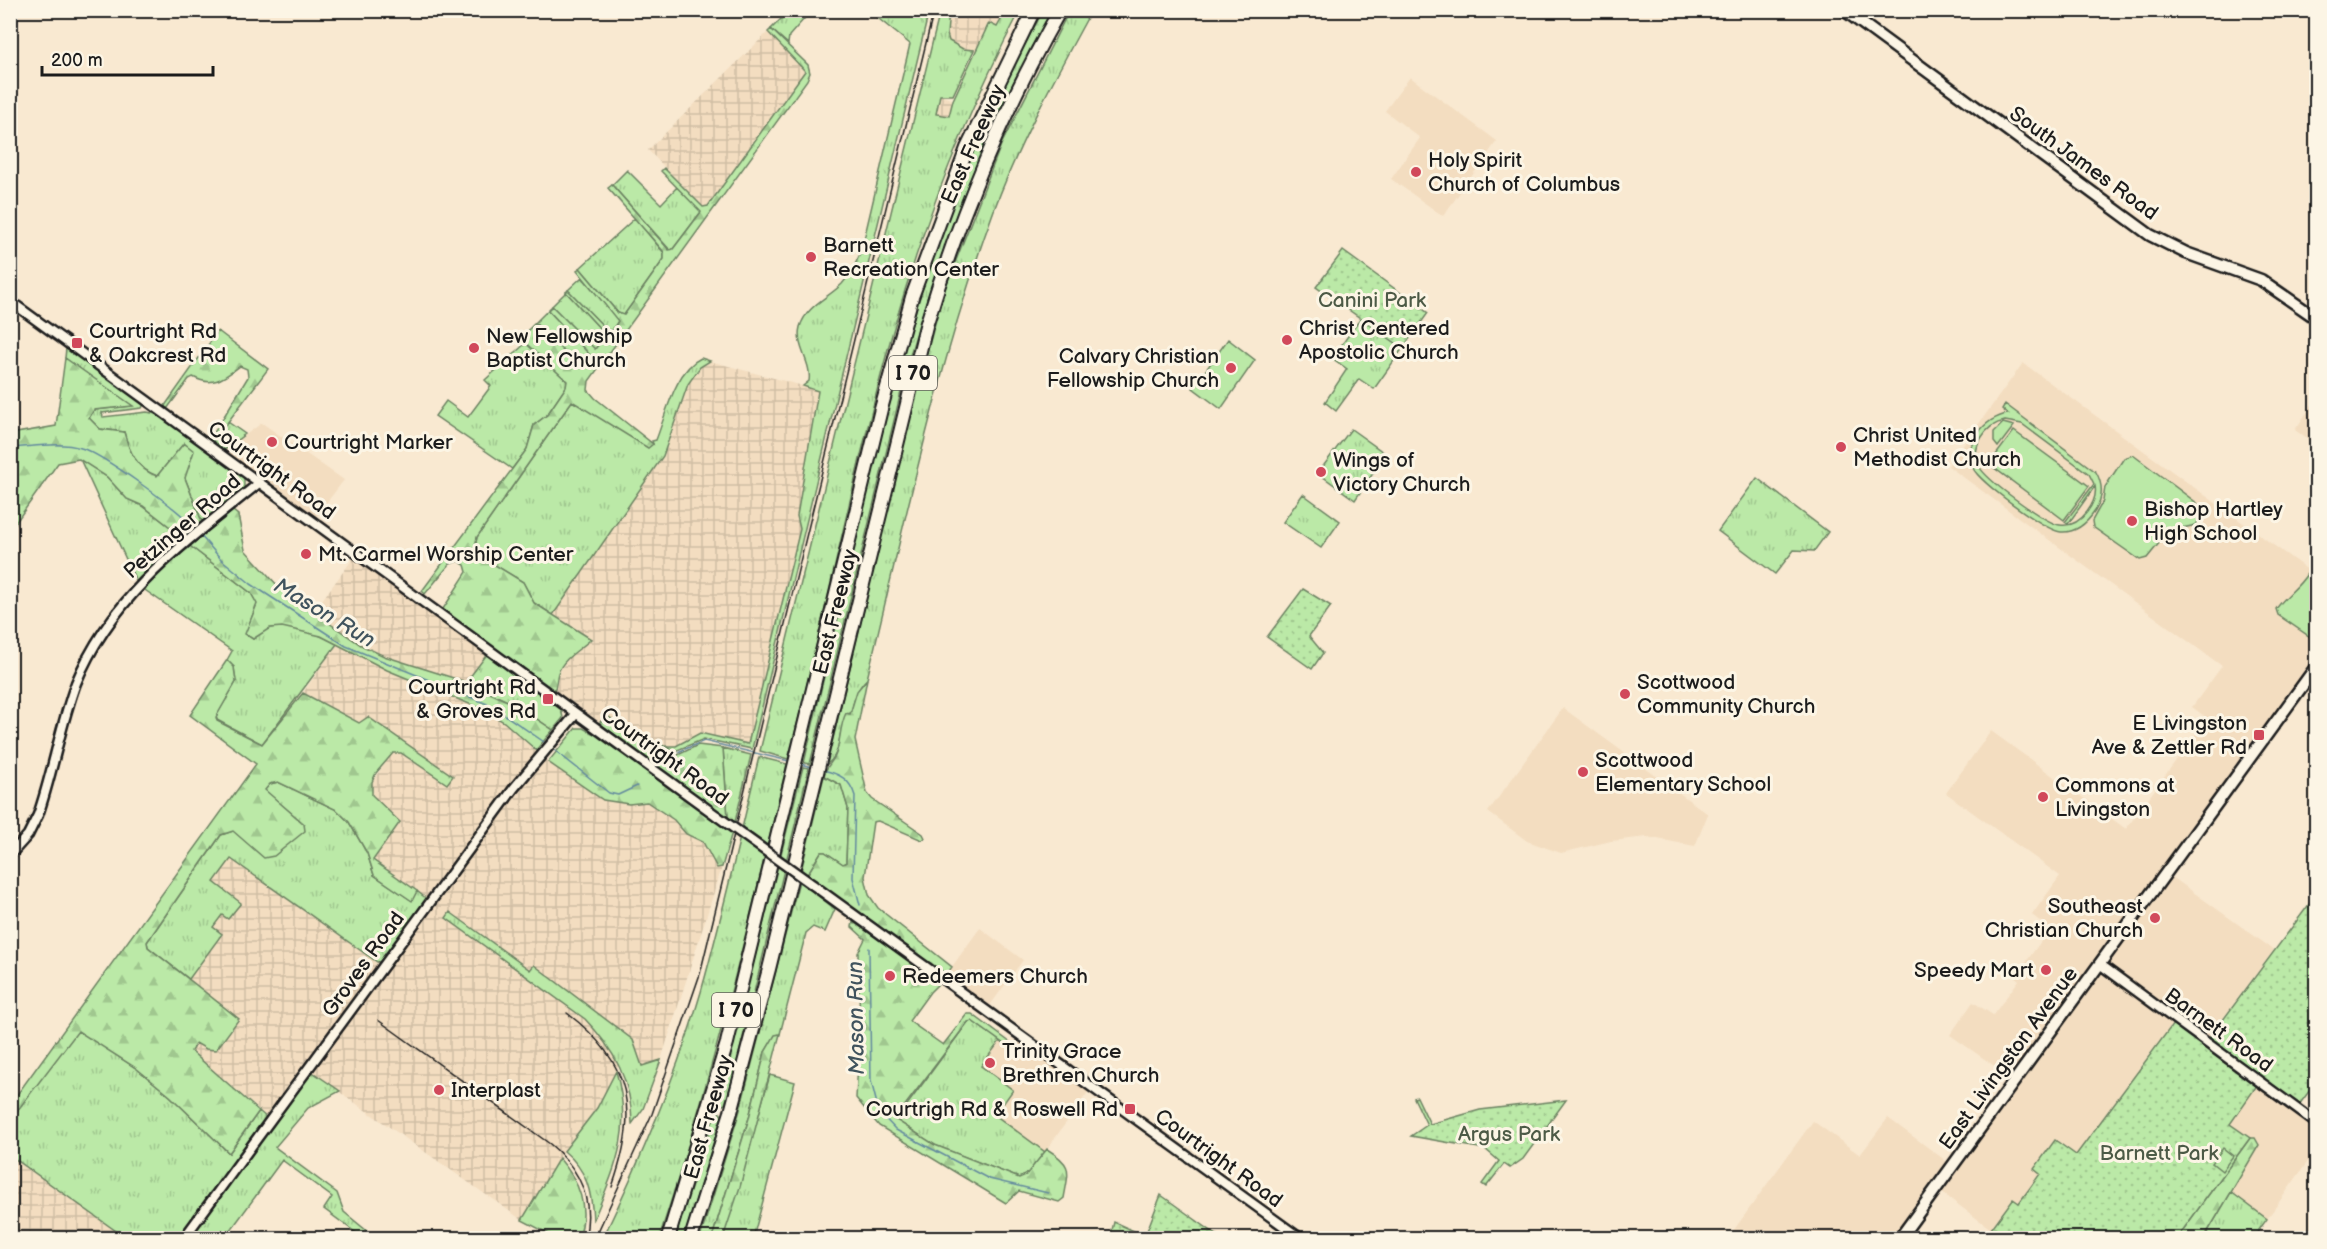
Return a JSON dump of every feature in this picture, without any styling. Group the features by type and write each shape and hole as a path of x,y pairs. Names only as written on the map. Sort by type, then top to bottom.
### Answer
{"highway":[{"name":"East Freeway","path":"691,1239 742,1071 911,379 934,298 987,157 1031,63 1060,10"},
{"name":"East Freeway","path":"668,1239 727,1043 884,399 912,297 967,148 1031,13"}],"main road":[{"name":"South James Road","path":"1844,10 2150,235 2186,254 2255,277 2275,288 2316,318"},
{"name":"East Livingston Avenue","path":"1900,1239 2316,667"}],"street":[{"name":"Courtright Road","path":"10,301 1300,1239"},
{"name":"Petzinger Road","path":"10,855 28,835 38,815 70,701 96,642 136,588 198,532 259,483"},
{"name":"Groves Road","path":"184,1239 508,796 576,714"},
{"name":"Barnett Road","path":"2101,965 2316,1123"}],"shaded area":[{"path":"949,11 1006,11 997,27 989,24 977,51 963,49 949,41 947,34"},
{"path":"768,32 806,71 708,206 703,207 648,150"},
{"path":"1410,77 1497,141 1443,216 1391,179 1420,138 1385,111"},
{"path":"940,95 953,100 950,117 936,114"},
{"path":"710,361 818,390 797,516 800,529 748,745 700,733 676,746 667,746 628,729 607,716 599,723 554,691 558,674 570,655 591,639 553,615 663,456 688,384 700,367"},
{"path":"2023,363 2316,576 2316,692 2299,680 2279,707 2284,712 2168,874 2274,950 2203,1045 2172,1024 2076,1155 2056,1140 2034,1170 2040,1174 2019,1204 2012,1199 1991,1229 1937,1189 1901,1238 1728,1238 1813,1121 1860,1155 1888,1118 1953,1166 2016,1081 1950,1035 1973,1002 1993,1015 2019,980 2015,977 2050,929 2032,915 2060,876 1946,793 1991,731 2126,829 2207,718 2192,707 2222,666 1948,466"},
{"path":"2316,399 2316,446 2295,430"},
{"path":"262,423 344,480 314,519 223,451"},
{"path":"355,556 488,653 466,682 384,656 361,645 313,612"},
{"path":"337,644 387,670 484,710 504,722 548,761 603,800 629,804 647,802 674,820 686,834 703,842 717,867 722,867 661,1060 642,1066 633,1040 534,965 530,970 451,912 446,917 585,1019 602,1037 619,1064 597,1108 559,1158 522,1220 311,1072 273,1122 191,1051 196,1043 189,979 222,934 212,928 222,914 214,882 231,859 377,962 427,899 373,860 372,782 392,753 401,753 447,784 359,723 303,693"},
{"name":"Scottwood Elementary School","path":"1563,708 1708,814 1695,846 1647,837 1611,841 1561,853 1527,841 1488,812"},
{"path":"980,928 1023,960 986,1011 943,979"},
{"path":"1021,1037 1091,1088 1045,1152 995,1115 981,1066 1000,1041 1011,1049"},
{"path":"2262,1078 2299,1105 2297,1108 2316,1122 2316,1150 2267,1219 2231,1192 2259,1142 2230,1124"},
{"path":"11,1156 126,1238 11,1238"}],"green space":[{"path":"789,11 811,11 789,36 788,44 771,29"},
{"path":"869,11 877,11 884,16 888,11 929,11 752,749 704,739 675,751 667,746 676,746 700,733 748,744 800,529 797,516 818,391 803,386 809,381 809,374 800,341 800,327 807,313 845,280 861,252 910,44"},
{"path":"940,11 949,11 947,34 949,41 963,49 974,50 953,95 940,95 936,114 949,116 953,100 989,23 997,27 1006,11 1020,11 982,88 948,168 905,290 865,437 788,759 760,751"},
{"path":"1043,11 1051,11 988,136 954,222 924,310 910,355 810,764 804,763 871,474 932,259 957,190 986,121"},
{"path":"1069,11 1091,11 1052,84 1004,184 974,267 939,384 867,679 856,695 851,715 847,714 844,720 838,748 832,760 827,764 914,399 944,291 1001,145"},
{"path":"771,29 808,65 810,73 807,80 589,381 588,390 595,398 653,444 648,448 572,401 477,537 475,547 480,556 523,582 534,603 591,639 564,662 558,673 554,691 441,612 467,572 465,565 458,561 450,564 425,594 422,591 527,449 534,425 547,415 566,387 567,381 520,338 535,323 580,368 585,367 591,356 548,310 552,306 595,349 606,335 566,292 568,290 608,331 613,330 618,321 577,270 580,268 618,313 624,315 664,259 664,252 608,188 612,185 669,250 673,249 701,212 661,171 664,168 703,207 708,206 805,71 768,32"},
{"path":"627,170 661,204 677,187 699,208 701,212 673,249 670,250 612,185"},
{"path":"635,218 664,253 664,259 624,315 618,313 580,268"},
{"name":"Canini Park","path":"1343,251 1428,313 1403,348 1316,287"},
{"path":"582,277 617,318 618,321 612,330 608,331 568,290"},
{"path":"566,292 606,335 595,350 552,306"},
{"path":"548,310 591,356 585,367 580,368 535,323"},
{"path":"1361,318 1403,348 1374,389 1359,379 1336,411 1325,402 1347,369 1332,358"},
{"path":"218,331 268,369 212,443 209,441 248,377 247,369 240,366 223,378 212,382 193,377 189,379 167,409 164,407"},
{"path":"1228,339 1255,360 1221,409 1193,388"},
{"path":"526,343 567,381 566,387 547,415 534,425 527,449 512,469 435,416 446,401 468,417 491,386 485,380"},
{"path":"66,348 144,404 142,408 102,413 103,417 147,412 161,415 244,477 244,489 202,522 185,478 184,443 157,476 144,469 131,452 124,432 100,429 89,418 94,410 132,406 65,358"},
{"path":"65,358 133,406 94,410 89,418 100,429 124,432 131,453 144,469 157,476 184,443 194,451 185,478 202,522 183,537 143,506 127,499 107,477 79,459 58,463 11,529 13,505 10,492 11,434 56,426"},
{"path":"701,358 710,361 700,367 688,384 663,456 553,615 534,603 523,582 480,556 475,547 477,537 572,401 653,444 652,441 656,440 672,394 684,372"},
{"path":"2005,404 2096,472 2101,487 2100,501 2092,515 2081,526 2066,532 2053,530 2028,515 1987,484 1973,468 1970,459 1973,442 1991,420 2008,414 2002,409","holes":["2005,421 2022,424 2089,474 2094,484 2065,522 2068,524 2095,486 2095,497 2087,512 2075,523 2068,525 2060,525 2042,517 2004,490 1979,466 1978,444 1986,432"]},
{"path":"228,422 245,434 223,451 212,443"},
{"path":"2003,423 2014,426 1998,447 1994,442 1994,432"},
{"path":"1351,429 1383,452 1384,457 1355,500 1318,473"},
{"path":"2014,431 2089,486 2064,520 1989,464"},
{"path":"2133,455 2206,510 2196,525 2169,531 2147,558 2140,560 2093,527 2092,521 2103,501 2105,487 2124,458"},
{"path":"80,459 107,477 127,499 143,506 183,537 136,581"},
{"path":"1757,478 1828,532 1814,551 1794,550 1775,574 1718,531"},
{"path":"1303,494 1340,521 1321,548 1283,522"},
{"path":"233,511 238,515 245,550 278,586 361,645 384,656 466,682 516,705 553,730 536,750 504,722 484,710 387,670 321,636 282,627 270,628 253,639 245,634 257,604 251,593 190,546"},
{"path":"190,546 251,593 257,603 246,634 253,639 270,628 286,626 313,633 337,644 262,744 217,720 216,716 236,682 234,667 227,660 232,651 142,588"},
{"path":"2307,574 2316,580 2316,641 2278,615 2276,609"},
{"path":"1303,589 1331,606 1309,636 1323,653 1312,669 1267,637"},
{"path":"488,653 561,708 563,718 553,730 516,705 466,682"},
{"path":"227,660 234,667 236,682 216,717 217,721 262,744 303,693 359,723 368,717 453,776 447,784 401,753 393,753 376,773 372,782 372,795 400,822 373,860 417,891 412,901 374,875 367,853 349,822 337,810 278,782 270,784 265,790 304,824 305,831 274,856 264,858 233,831 221,835 147,942 148,947 239,1019 216,1050 206,1049 196,1043 191,1051 259,1111 229,1153 170,1096 136,1068 78,1031 11,1119 11,1103 256,764 190,715"},
{"path":"867,679 855,740 867,793 872,799 923,834 925,838 922,840 878,821 873,822 865,877 869,895 878,908 952,967 946,975 807,875 821,852 825,852 843,864 846,863 848,808 841,785 824,776 837,751 846,713 850,714 857,691"},
{"path":"607,716 628,729 675,751 678,755 698,745 723,748 728,818 599,723"},
{"path":"576,728 583,728 594,734 732,832 722,867 717,868 703,842 686,834 674,820 647,802 629,804 603,800 548,762"},
{"path":"723,748 751,755 735,822 728,818"},
{"path":"759,757 787,764 744,943 712,1062 659,1238 603,1238 657,1117 691,1024 717,933"},
{"path":"803,767 809,768 733,1078 725,1104 721,1106 718,1103"},
{"path":"824,776 841,785 848,808 846,863 843,864 825,852 821,852 807,875 801,871"},
{"path":"278,782 337,810 349,822 367,853 374,875 411,900 417,891 428,900 382,961 377,962 231,859 214,882 241,903 228,919 222,915 213,927 222,934 189,979 148,947 147,942 221,835 233,831 304,824 264,790 270,784"},
{"path":"799,881 835,909 825,932 813,927 806,933 780,1034 775,1036 765,1052 749,1118 712,1238 700,1238 740,1110"},
{"path":"2316,895 2316,1082 2299,1105 2208,1040"},
{"path":"450,912 530,970 534,965 633,1040 642,1066 661,1060 643,1109 632,1124 625,1080 613,1054 595,1030 585,1019 446,918"},
{"path":"853,922 940,982 909,1021 943,1045 967,1014 972,1014 1015,1046 1011,1049 972,1021 968,1022 896,1120 935,1145 1019,1178 1026,1175 1047,1149 1061,1159 1067,1169 1064,1198 1059,1202 1019,1191 1006,1203 879,1126 856,1098 860,1027 858,953 865,939 852,927"},
{"path":"972,1021 1000,1041 981,1066 1013,1090 995,1115 1045,1152 1026,1175 1019,1178 934,1145 896,1120 968,1022"},
{"name":"Barnett Park","path":"2173,1024 2258,1084 2230,1124 2250,1138 2177,1238 2005,1238 1991,1229 2013,1199 2019,1203 2040,1174 2034,1169 2055,1140 2076,1155"},
{"path":"78,1030 136,1068 170,1096 229,1153 259,1111 267,1118 179,1238 126,1238 11,1156 10,1119"},
{"path":"780,1034 740,1187 723,1238 712,1238 749,1118 765,1052 775,1035"},
{"path":"311,1071 340,1091 308,1108 275,1147 337,1193 344,1212 367,1231 370,1238 363,1238 324,1209 332,1197 282,1160 225,1238 189,1238"},
{"path":"616,1071 623,1112 620,1148 609,1183 593,1221 587,1182 578,1166 564,1151 597,1108"},
{"path":"770,1075 795,1082 753,1238 723,1238"},
{"name":"Argus Park","path":"1417,1097 1430,1124 1480,1110 1566,1100 1523,1159 1510,1168 1504,1164 1486,1187 1482,1184 1499,1161 1485,1149 1411,1136 1427,1125 1414,1098"},
{"path":"719,1112 722,1115 684,1238 675,1238 715,1114"},
{"path":"2250,1138 2255,1138 2259,1145 2204,1238 2177,1238"},
{"path":"2223,1148 2233,1156 2222,1171 2212,1163"},
{"path":"559,1158 572,1176 581,1195 583,1216 579,1238 557,1238 522,1220"},
{"path":"2231,1192 2267,1219 2253,1238 2204,1238"},
{"path":"1161,1195 1221,1238 1120,1238 1111,1234 1114,1222 1145,1236"}],"waterway":[{"name":"Mason Run","path":"10,448 64,445 91,452 159,497 195,529"},
{"name":"Mason Run","path":"200,535 221,559 251,584 346,646 492,706 547,744"},
{"name":"Mason Run","path":"678,752 704,741 789,761"},
{"name":"Mason Run","path":"553,749 609,793 618,795 637,786"},
{"name":"Mason Run","path":"800,764 812,767"},
{"name":"Mason Run","path":"823,770 843,778 850,785 855,796 853,878 860,905"},
{"name":"Mason Run","path":"869,948 871,1081 879,1112 896,1130 989,1179 1048,1193"}],"railway":[{"path":"595,1238 652,1114 700,974 934,10"},
{"path":"567,1013 606,1051 617,1070 624,1091 627,1112 626,1135 612,1187"},
{"path":"378,1020 550,1144 560,1154 577,1175 586,1198 588,1211 585,1238"}],"place":[{"name":"Holy Spirit Church of Columbus","path":"1416,172"},
{"name":"Barnett Recreation Center","path":"811,257"},
{"name":"Christ Centered Apostolic Church","path":"1287,340"},
{"name":"Courtright Rd & Oakcrest Rd","path":"77,343"},
{"name":"New Fellowship Baptist Church","path":"474,348"},
{"name":"Calvary Christian Fellowship Church","path":"1231,368"},
{"name":"Courtright Marker","path":"272,442"},
{"name":"Christ United Methodist Church","path":"1841,447"},
{"name":"Wings of Victory Church","path":"1321,472"},
{"name":"Bishop Hartley High School","path":"2132,521"},
{"name":"Mt. Carmel Worship Center","path":"306,554"},
{"name":"Scottwood Community Church","path":"1625,694"},
{"name":"Courtright Rd & Groves Rd","path":"548,699"},
{"name":"E Livingston Ave & Zettler Rd","path":"2259,735"},
{"name":"Scottwood Elementary School","path":"1583,772"},
{"name":"Commons at Livingston","path":"2043,797"},
{"name":"Southeast Christian Church","path":"2155,918"},
{"name":"Speedy Mart","path":"2046,970"},
{"name":"Redeemers Church","path":"890,976"},
{"name":"Trinity Grace Brethren Church","path":"990,1063"},
{"name":"Interplast","path":"439,1090"},
{"name":"Courtrigh Rd & Roswell Rd","path":"1130,1109"}]}
